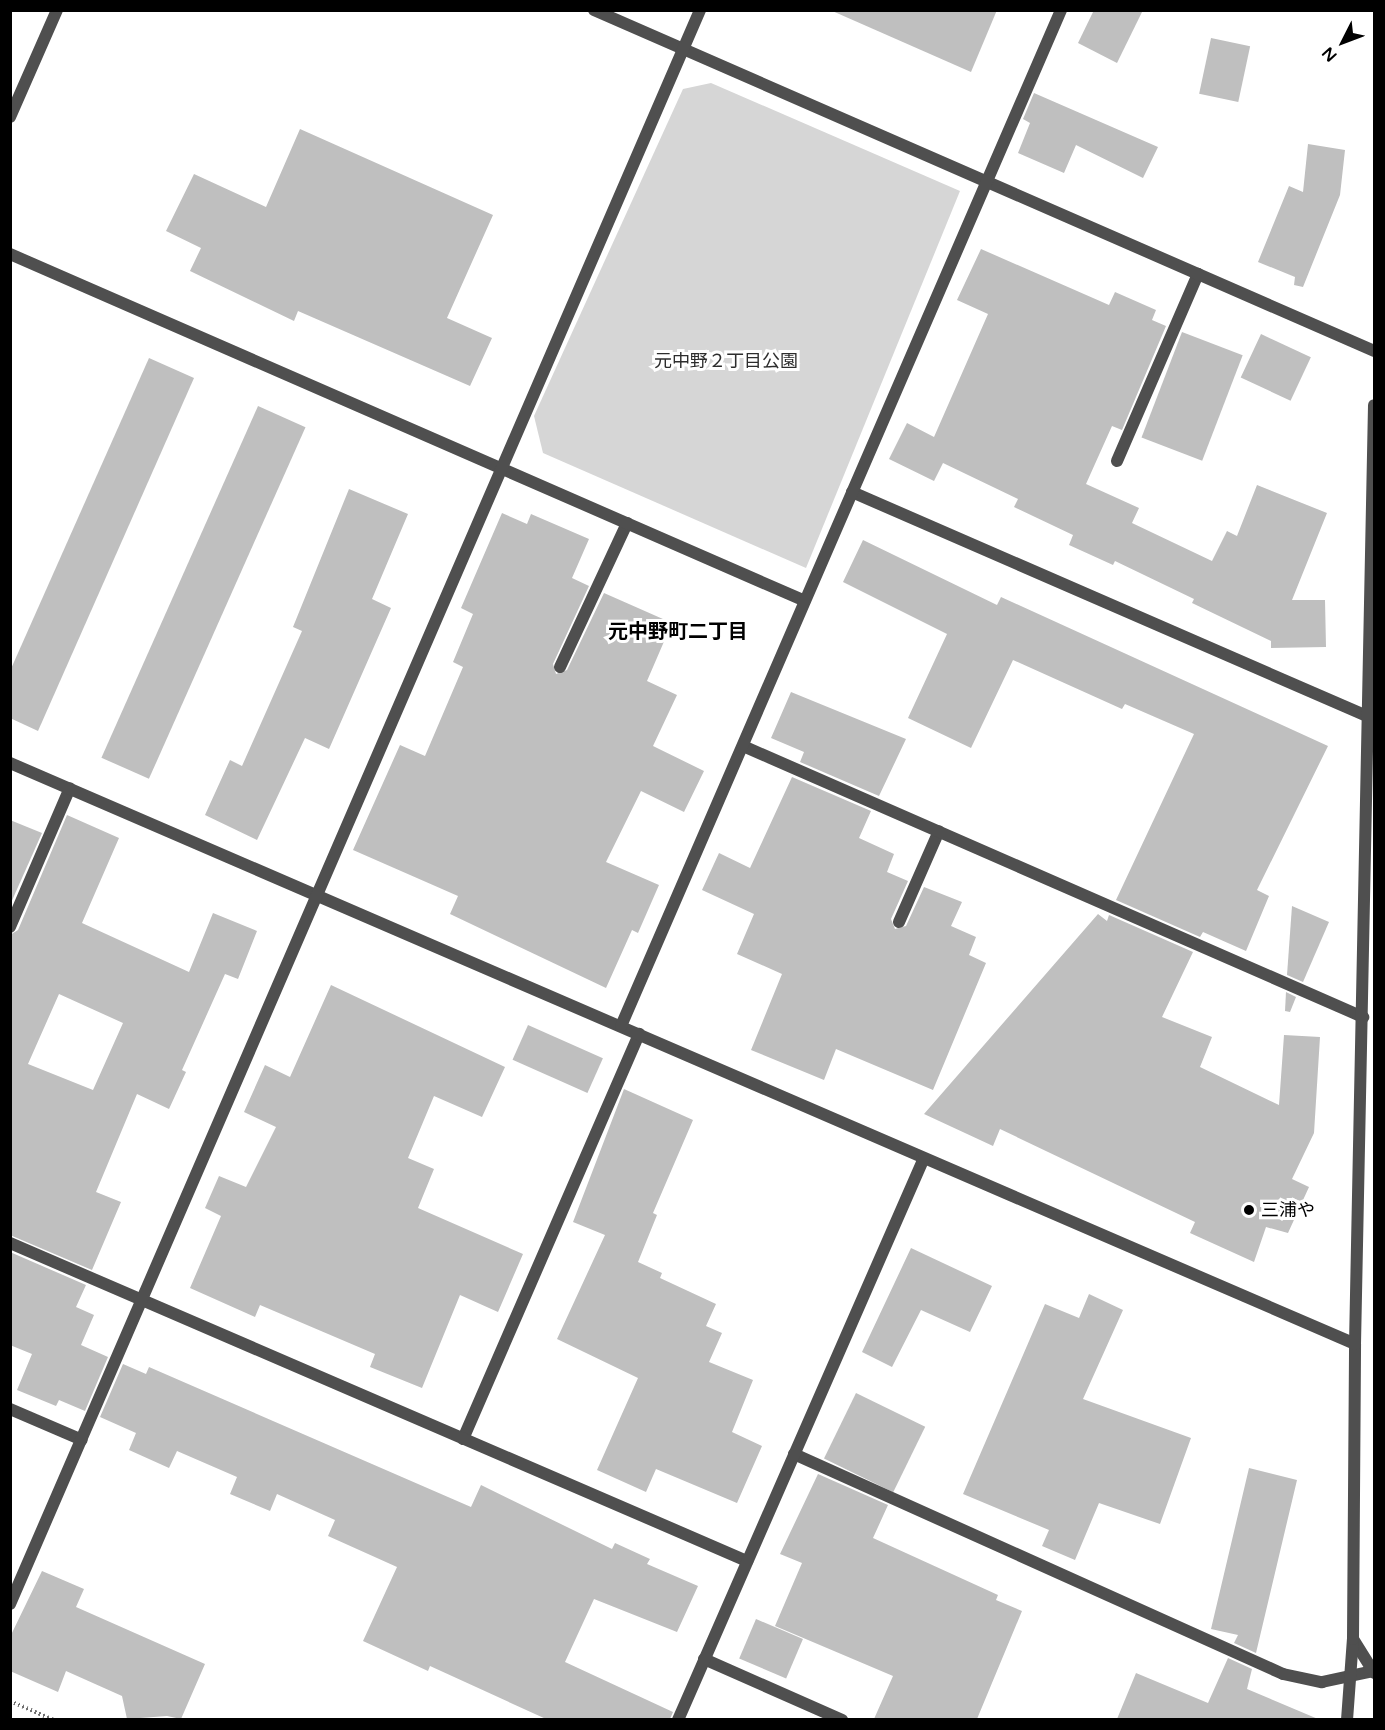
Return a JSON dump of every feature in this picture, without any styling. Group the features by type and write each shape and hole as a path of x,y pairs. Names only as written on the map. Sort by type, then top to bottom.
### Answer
{"street":[{"path":"10,117 57,10"},
{"path":"594,10 1374,351"},
{"path":"10,1604 700,10"},
{"path":"621,1026 1061,10"},
{"path":"10,254 806,601"},
{"path":"1117,461 1198,274"},
{"path":"1347,1719 1353,1639 1355,1344 1363,1017 1370,885 1369,717 1374,405"},
{"path":"852,492 1369,717"},
{"path":"560,667 627,523"},
{"path":"743,746 1363,1017"},
{"path":"10,763 1355,1344"},
{"path":"10,927 70,788"},
{"path":"899,922 939,831"},
{"path":"463,1439 639,1034"},
{"path":"678,1719 924,1158"},
{"path":"10,1243 747,1561"},
{"path":"10,1409 82,1440"},
{"path":"794,1454 1283,1674 1322,1682 1349,1679 1374,1672 1353,1639"},
{"path":"704,1659 842,1719"}],"path":[{"path":"10,1701 54,1719"}],"green space":[{"name":"元中野２丁目公園","path":"711,83 960,191 806,568 543,453 534,416 683,89"}],"building":[{"path":"830,10 997,10 971,72"},
{"path":"1094,10 1143,10 1117,63 1078,43"},
{"path":"1211,38 1250,46 1238,102 1199,94"},
{"path":"1034,93 1158,147 1143,178 1076,145 1064,173 1018,153 1030,123 1023,119"},
{"path":"300,129 493,215 447,318 492,338 470,386 298,311 294,321 190,271 201,248 166,231 194,174 266,207"},
{"path":"1308,144 1345,150 1340,195 1303,287 1294,285 1295,277 1258,262 1289,186 1303,192"},
{"path":"981,249 1109,305 1115,292 1156,310 1152,320 1166,326 1122,430 1112,426 1086,484 1139,508 1132,523 1212,561 1227,531 1237,536 1257,485 1327,513 1292,600 1325,600 1326,647 1271,648 1271,641 1192,603 1194,599 1115,561 1113,565 1069,545 1073,535 1014,507 1018,499 943,463 934,481 889,459 907,423 934,437 988,314 957,300"},
{"path":"1182,332 1243,355 1202,461 1142,437"},
{"path":"1261,334 1311,357 1291,401 1241,378"},
{"path":"149,358 194,378 38,731 10,718 10,671"},
{"path":"258,406 306,427 149,779 101,758"},
{"path":"349,489 408,514 372,599 391,608 329,749 305,738 257,840 205,815 230,760 242,766 302,631 293,627"},
{"path":"502,513 527,524 531,514 589,539 572,578 589,586 553,664 556,674 567,670 604,593 672,623 647,681 677,695 653,746 704,771 684,812 641,791 606,862 659,885 638,933 632,930 606,988 450,914 458,896 353,850 400,745 425,756 463,667 453,662 473,614 461,608"},
{"path":"863,540 997,605 1001,597 1328,746 1257,890 1269,896 1246,951 1203,932 1200,937 1116,900 1194,734 1125,704 1122,709 1013,660 971,748 908,718 947,634 843,582"},
{"path":"791,692 906,739 879,796 800,762 804,752 771,738"},
{"path":"792,777 871,811 859,838 894,854 887,872 908,881 891,919 895,929 906,926 924,887 962,902 951,926 976,937 969,955 986,963 933,1090 836,1049 824,1080 751,1050 782,974 737,954 754,914 702,890 719,853 750,868"},
{"path":"67,815 119,838 82,923 189,972 213,913 257,931 238,979 225,974 182,1070 186,1072 169,1109 137,1094 96,1192 121,1202 92,1270 10,1235 10,935 18,930","holes":["59,994 123,1023 93,1090 28,1064"]},
{"path":"10,820 42,833 10,905"},
{"path":"1292,906 1329,922 1303,982 1287,975"},
{"path":"1098,914 1107,921 1109,915 1193,952 1162,1017 1212,1037 1200,1067 1279,1105 1284,1035 1320,1037 1314,1133 1292,1179 1309,1187 1288,1233 1266,1227 1254,1262 1190,1233 1195,1222 1000,1129 993,1146 924,1114"},
{"path":"331,985 505,1067 482,1117 434,1096 408,1158 434,1169 418,1208 523,1254 498,1312 460,1295 422,1388 370,1367 375,1354 260,1305 255,1317 190,1288 221,1216 205,1208 219,1176 246,1187 276,1127 244,1112 265,1065 290,1077"},
{"path":"1286,992 1296,997 1290,1012 1285,1011"},
{"path":"528,1025 603,1058 587,1093 513,1060"},
{"path":"624,1089 693,1120 653,1213 657,1215 638,1262 662,1273 660,1278 716,1304 706,1326 722,1333 709,1362 753,1380 732,1432 762,1446 737,1503 656,1469 646,1492 597,1470 638,1378 557,1339 605,1235 573,1222"},
{"path":"911,1248 992,1286 970,1332 921,1310 892,1367 862,1352"},
{"path":"10,1252 86,1285 76,1307 94,1315 81,1345 108,1357 85,1411 59,1400 56,1406 17,1390 32,1354 10,1345"},
{"path":"1089,1294 1123,1310 1083,1399 1191,1438 1160,1524 1099,1503 1075,1560 1042,1546 1049,1530 963,1494 1045,1304 1079,1318"},
{"path":"123,1364 146,1374 149,1367 471,1507 481,1485 612,1549 615,1543 650,1559 647,1564 698,1586 677,1632 594,1599 565,1662 673,1712 670,1719 546,1719 430,1666 428,1671 363,1641 397,1567 328,1536 335,1520 277,1494 270,1511 230,1494 237,1477 177,1451 169,1468 129,1450 136,1433 100,1417"},
{"path":"856,1393 925,1427 893,1492 824,1459"},
{"path":"1249,1468 1297,1480 1256,1653 1234,1643 1238,1635 1211,1629"},
{"path":"818,1474 888,1505 873,1538 998,1595 996,1600 1022,1611 977,1719 874,1719 893,1676 775,1626 802,1563 780,1554"},
{"path":"42,1571 84,1589 76,1607 205,1664 181,1719 167,1716 127,1719 122,1696 66,1671 58,1692 10,1671 10,1637"},
{"path":"756,1619 803,1639 786,1679 739,1659"},
{"path":"1228,1658 1252,1669 1247,1689 1318,1719 1117,1719 1136,1673 1208,1703"}],"place":[{"name":"三浦や","path":"1249,1210"}],"district":[{"name":"元中野町二丁目","path":"678,632"}]}
